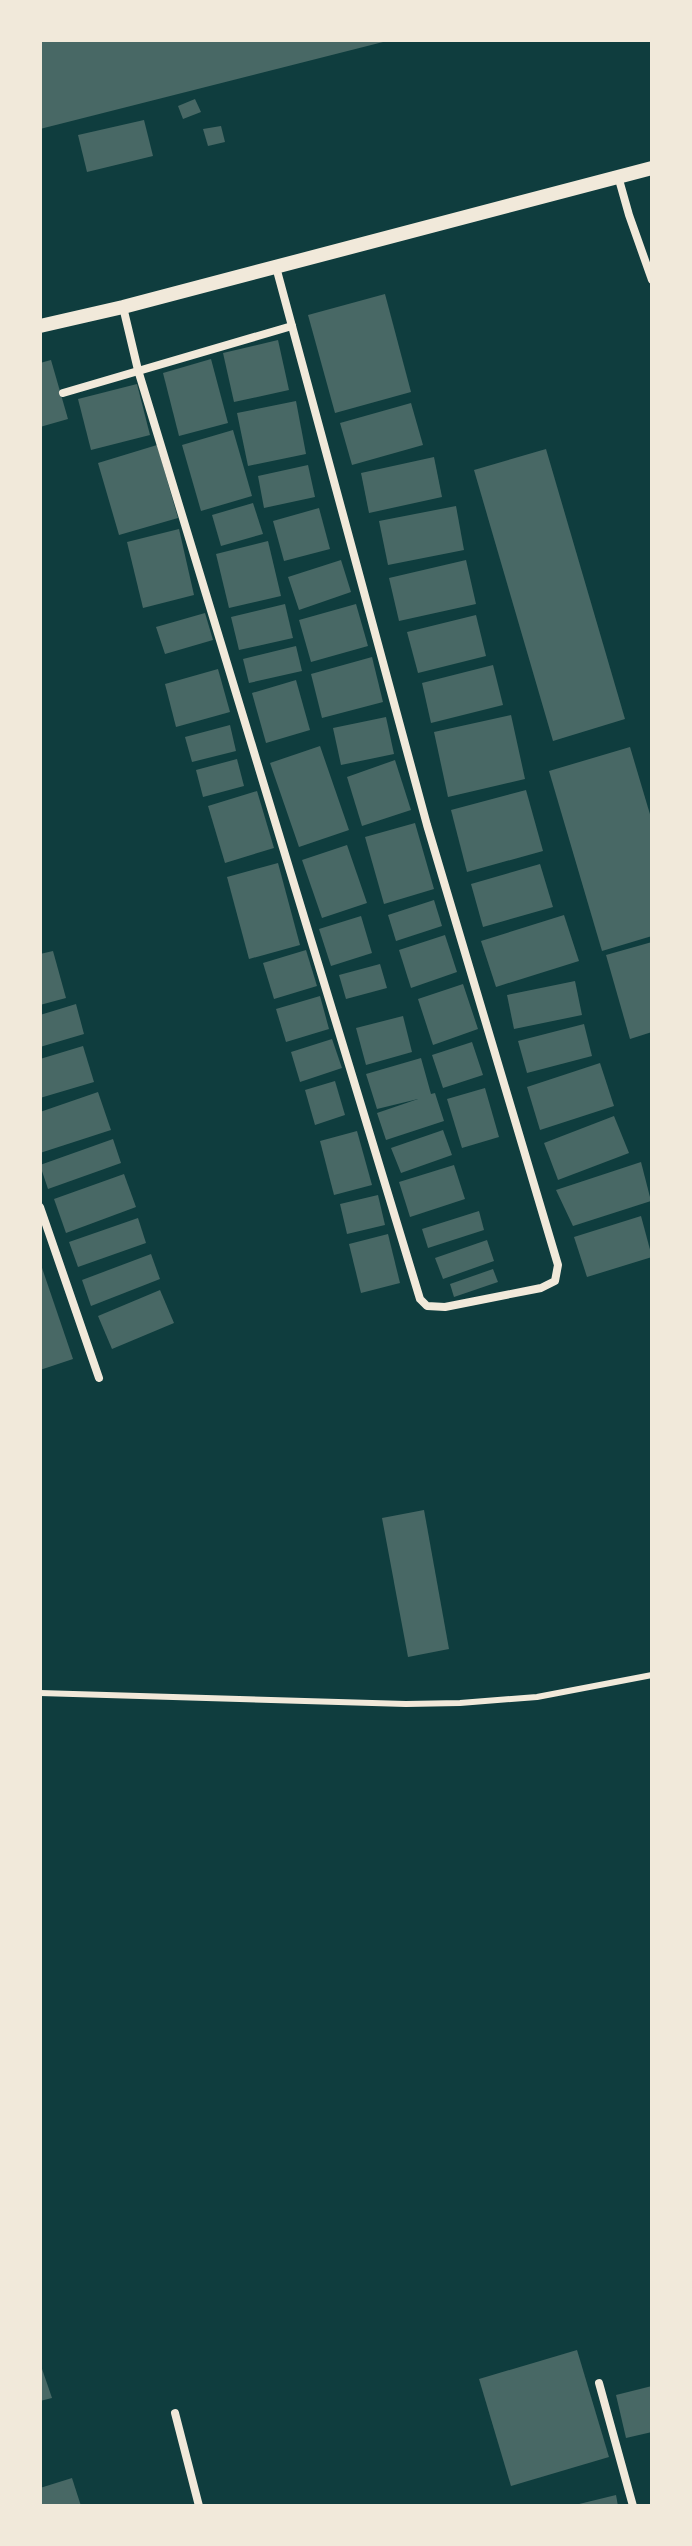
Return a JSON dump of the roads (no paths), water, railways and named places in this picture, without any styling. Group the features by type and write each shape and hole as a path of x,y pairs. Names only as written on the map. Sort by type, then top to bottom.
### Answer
{"street":[{"path":"40,326 652,168"},
{"path":"618,176 652,280"},
{"path":"123,307 138,370 420,1299 427,1306 445,1307 541,1288 555,1281 558,1265 427,825 276,267"},
{"path":"63,393 292,326"},
{"path":"40,1207 99,1378"},
{"path":"599,2383 633,2506"},
{"path":"175,2413 199,2506"}],"lane":[{"path":"40,1693 460,1703 537,1697 652,1675"}]}
